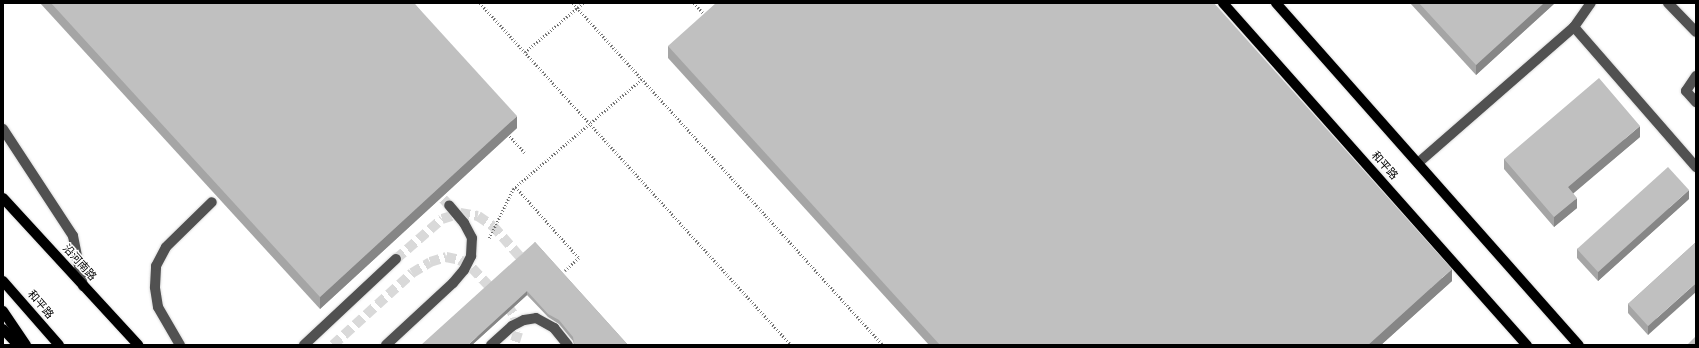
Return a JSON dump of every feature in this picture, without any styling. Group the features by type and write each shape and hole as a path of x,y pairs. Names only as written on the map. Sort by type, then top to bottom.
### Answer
{"main road":[{"name":"和平路","path":"1223,3 1527,345"},
{"path":"1276,3 1579,345"},
{"name":"沿河南路","path":"3,198 138,345"},
{"name":"和平路","path":"3,281 59,345"},
{"path":"3,311 26,345"},
{"path":"3,329 18,345"}],"street":[{"path":"1418,163 1574,27 1591,3"},
{"path":"1668,3 1696,32"},
{"path":"1574,27 1696,167"},
{"path":"1696,76 1686,92 1696,102"},
{"path":"3,129 73,236 83,286"},
{"path":"180,345 158,306 155,287 156,266 166,247 212,202"},
{"path":"386,345 453,283 464,270 471,256 472,238 464,223 449,205"},
{"path":"304,345 396,258"},
{"path":"491,345 512,326 524,320 536,318 554,328 568,345"}],"path":[{"path":"480,3 791,345"},
{"path":"573,3 883,345"},
{"path":"525,52 583,3"},
{"path":"694,3 708,18"},
{"path":"513,189 642,79"},
{"path":"507,132 525,153"},
{"path":"516,187 579,258 565,271"}],"building":[{"path":"51,3 414,3 517,116 320,297"},
{"path":"716,3 1214,3 1452,269 1368,345 940,345 668,46"},
{"path":"1419,3 1544,3 1476,65"},
{"path":"1599,78 1640,126 1568,187 1577,198 1554,217 1504,159"},
{"path":"1668,167 1689,190 1598,272 1577,249"},
{"path":"535,242 628,345 576,345 573,337 559,320 548,314 527,291 468,345 421,345"},
{"path":"1696,242 1696,283 1648,326 1628,304"},
{"path":"1696,336 1696,345 1687,345"}],"tunnel":[{"path":"433,188 449,205"},
{"path":"396,259 442,219 460,213 478,216 493,226 528,266"},
{"path":"333,345 412,273 430,262 446,257 460,260 472,268 507,305 515,317 518,332 514,345"}]}
